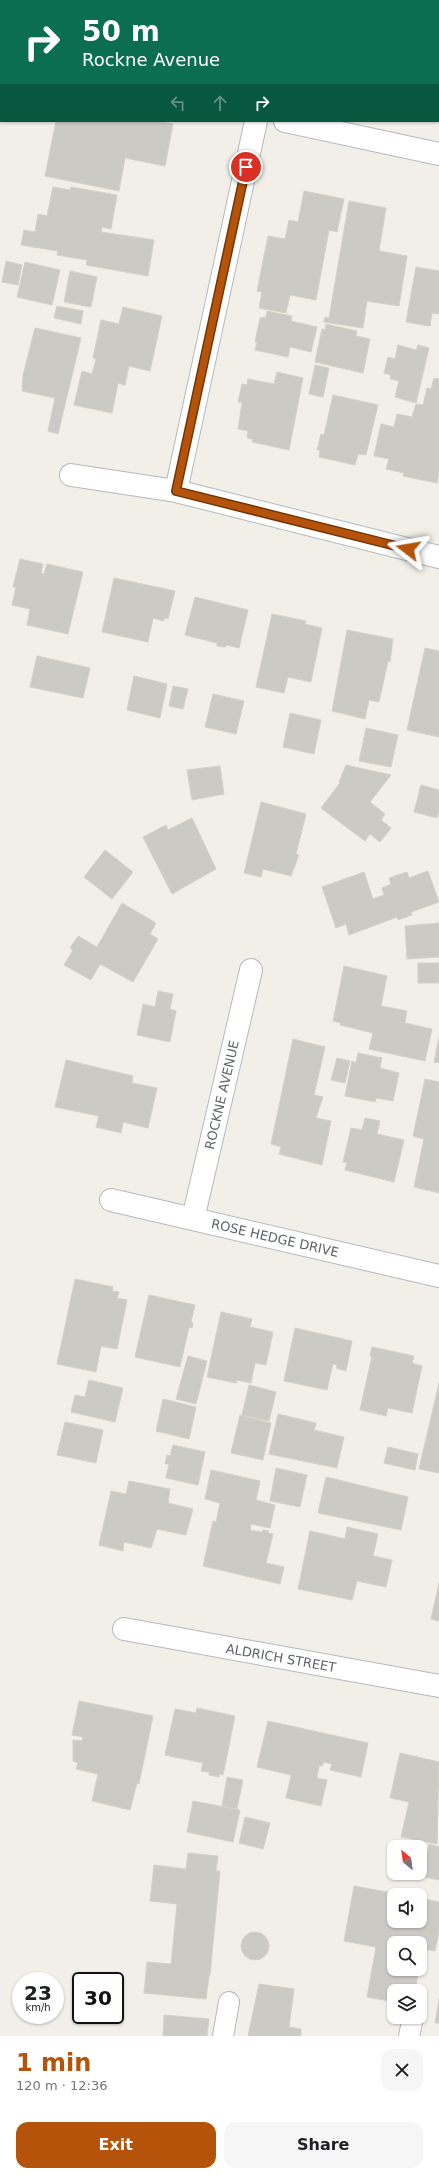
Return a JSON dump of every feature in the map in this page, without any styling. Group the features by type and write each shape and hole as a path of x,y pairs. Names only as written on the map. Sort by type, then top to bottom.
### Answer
{"street":[{"path":"176,491 256,122"},
{"path":"290,122 439,154"},
{"path":"71,475 176,491 439,557"},
{"name":"ROCKNE AVENUE","path":"193,1219 251,970"},
{"name":"ROSE HEDGE DRIVE","path":"112,1200 439,1276"},
{"name":"ALDRICH STREET","path":"124,1629 439,1686"}],"lane":[{"path":"223,2036 229,2002"}],"building":[{"path":"56,122 161,122 173,124 165,166 125,158 119,191 45,176"},
{"path":"53,187 70,190 71,187 117,195 111,229 102,227 101,232 154,240 148,276 86,265 87,260 57,255 58,251 21,245 24,230 35,232 38,214 47,216"},
{"path":"304,191 344,199 337,232 329,230 316,300 290,295 286,313 259,308 262,292 257,291 268,236 285,239 289,220 298,222"},
{"path":"349,201 386,208 379,251 407,256 399,306 367,301 363,328 324,322 325,317 329,318"},
{"path":"6,261 22,265 18,285 2,282"},
{"path":"25,262 60,270 52,305 17,297"},
{"path":"416,267 439,271 439,314 432,313 430,326 406,322"},
{"path":"70,271 97,277 91,307 64,302"},
{"path":"57,306 83,311 81,324 54,318"},
{"path":"123,307 162,316 150,371 129,366 125,385 118,383 112,413 74,405 82,371 92,374 96,359 93,358 101,320 119,324"},
{"path":"267,311 292,316 291,321 317,327 311,352 290,347 288,357 255,350 257,342 255,342 260,318 266,317"},
{"path":"326,324 357,331 356,336 370,339 363,373 315,362 322,329 325,330"},
{"path":"35,328 81,338 58,434 48,431 55,398 22,391 23,375"},
{"path":"398,345 416,350 418,345 429,348 416,403 395,397 399,381 390,379 391,375 384,373 388,357 395,359"},
{"path":"315,365 329,368 323,397 309,394"},
{"path":"277,372 303,378 289,450 252,442 253,439 247,438 248,431 238,429 242,402 238,402 242,384 247,385 248,379 274,384"},
{"path":"434,378 439,379 439,472 437,483 403,476 404,473 386,469 389,459 374,456 381,424 394,427 397,414 412,417 416,404 423,405 427,388 431,389"},
{"path":"333,395 378,405 366,455 358,454 355,465 319,457 320,450 317,450 321,434 324,435"},
{"path":"20,559 43,564 41,573 44,574 47,564 83,572 68,634 27,625 30,609 12,605 16,587 13,587"},
{"path":"114,578 175,591 168,619 164,618 164,621 153,618 148,642 102,632"},
{"path":"195,597 248,610 239,648 226,645 225,647 217,646 217,643 185,635"},
{"path":"272,614 306,621 305,624 322,628 311,682 288,677 284,693 256,687"},
{"path":"347,630 393,639 390,662 388,661 379,702 369,700 365,719 332,711"},
{"path":"425,648 439,651 439,737 407,730"},
{"path":"37,656 90,668 83,698 30,687"},
{"path":"134,676 167,684 160,718 127,710"},
{"path":"173,686 188,689 183,709 169,706"},
{"path":"213,694 244,701 236,734 205,727"},
{"path":"290,713 321,720 314,754 283,747"},
{"path":"366,728 398,735 391,767 359,761"},
{"path":"346,765 391,775 370,802 385,814 381,820 391,828 380,842 370,834 365,841 321,808 340,783 339,782"},
{"path":"220,766 224,794 192,800 187,770"},
{"path":"421,785 439,790 439,810 437,818 414,812"},
{"path":"261,802 306,814 296,854 299,855 291,876 263,869 261,877 244,873"},
{"path":"192,818 216,869 172,894 143,837 166,825 168,830"},
{"path":"105,850 133,872 112,899 84,877"},
{"path":"428,871 439,902 411,912 412,915 398,920 397,917 349,935 346,924 336,928 322,887 364,872 373,899 384,895 382,888 391,884 389,878 407,872 409,878"},
{"path":"122,903 156,923 150,934 158,939 133,982 100,964 91,980 64,965 73,950 70,948 78,936 97,947"},
{"path":"439,923 439,957 407,959 405,926"},
{"path":"418,963 439,963 439,983 418,983"},
{"path":"344,966 387,976 381,1006 407,1011 405,1023 432,1029 425,1061 369,1049 373,1033 340,1025 341,1023 333,1021"},
{"path":"158,991 173,994 170,1009 176,1011 170,1042 137,1035 143,1004 155,1007"},
{"path":"439,1037 439,1063 434,1062"},
{"path":"293,1039 325,1047 314,1095 323,1097 316,1118 331,1121 322,1165 279,1154 281,1147 271,1144"},
{"path":"358,1053 382,1058 380,1068 399,1073 393,1101 376,1098 375,1102 345,1096 352,1061 356,1063"},
{"path":"337,1058 350,1061 345,1083 331,1080"},
{"path":"66,1060 133,1076 132,1083 157,1088 148,1128 123,1122 121,1133 96,1127 99,1116 55,1107"},
{"path":"425,1079 439,1082 439,1193 414,1187 424,1139 413,1136"},
{"path":"365,1118 380,1121 377,1134 404,1140 394,1182 345,1170 347,1163 343,1162 351,1128 362,1130"},
{"path":"75,1279 113,1287 112,1291 119,1292 117,1298 127,1300 117,1349 101,1346 96,1372 57,1364"},
{"path":"149,1295 195,1305 191,1322 193,1323 192,1328 189,1327 180,1367 135,1357"},
{"path":"221,1312 252,1319 250,1327 273,1332 266,1365 255,1363 251,1383 237,1380 236,1383 207,1377"},
{"path":"295,1328 352,1341 346,1371 336,1368 337,1365 333,1364 327,1390 284,1381"},
{"path":"372,1347 414,1356 412,1363 422,1366 412,1413 388,1408 386,1416 360,1410 372,1356 370,1356"},
{"path":"188,1356 207,1361 196,1404 176,1399"},
{"path":"89,1380 123,1388 115,1422 71,1412 75,1395 85,1397"},
{"path":"439,1383 439,1473 419,1469"},
{"path":"249,1385 276,1392 269,1421 242,1415"},
{"path":"163,1399 196,1407 189,1439 156,1431"},
{"path":"278,1414 316,1423 314,1430 344,1437 337,1468 269,1454"},
{"path":"240,1415 271,1423 263,1460 231,1453"},
{"path":"65,1422 103,1430 96,1463 57,1455"},
{"path":"173,1445 205,1452 198,1485 166,1478 169,1464 165,1464 167,1455 170,1456"},
{"path":"388,1447 418,1454 415,1470 384,1463"},
{"path":"276,1468 307,1475 300,1507 270,1501"},
{"path":"211,1470 260,1481 256,1500 275,1505 270,1528 251,1524 250,1530 262,1532 263,1530 269,1531 268,1533 273,1534 266,1563 284,1567 280,1584 203,1566 213,1521 216,1522 220,1503 205,1499"},
{"path":"326,1477 408,1497 401,1530 318,1513"},
{"path":"129,1481 170,1489 168,1503 193,1509 186,1535 157,1529 151,1548 124,1542 123,1551 99,1545 111,1491 126,1494"},
{"path":"347,1527 378,1534 373,1556 392,1560 386,1587 357,1581 352,1600 298,1589 310,1531 345,1539"},
{"path":"439,1583 439,1621 431,1619"},
{"path":"79,1701 153,1716 139,1784 137,1783 130,1810 92,1801 98,1774 76,1769 78,1763 73,1761 73,1740 82,1741 83,1737 72,1735"},
{"path":"197,1708 235,1716 223,1775 219,1774 219,1777 209,1775 209,1772 201,1771 203,1763 165,1755 175,1709 196,1713"},
{"path":"268,1721 368,1743 361,1777 330,1770 332,1764 324,1762 322,1766 319,1766 317,1778 327,1780 321,1806 286,1798 291,1775 257,1767"},
{"path":"400,1753 439,1762 437,1844 427,1842 427,1840 416,1840 401,1837 409,1802 390,1798"},
{"path":"227,1777 243,1780 237,1809 222,1806"},
{"path":"193,1801 240,1810 233,1842 187,1832"},
{"path":"245,1817 270,1823 263,1849 239,1843"},
{"path":"429,1844 439,1847 439,1880 427,1878 427,1855"},
{"path":"188,1853 218,1856 216,1871 220,1871 210,1975 206,1999 144,1993 147,1962 171,1964 177,1904 150,1901 154,1865 186,1869"},
{"path":"354,1886 387,1892 387,1928 427,1928 427,1899 439,1902 439,1932 435,1951 427,1950 427,1936 387,1936 387,1976 418,1976 416,1984 387,1984 387,2001 367,1997 376,1947 344,1941"},
{"path":"255,1932 265,1936 269,1946 265,1956 255,1960 245,1956 241,1946 245,1936"},
{"path":"259,1984 294,1989 289,2027 301,2029 301,2036 248,2036"},
{"path":"439,1999 439,2023 435,2023"},
{"path":"164,2015 209,2019 207,2036 163,2036"}],"route":[{"path":"246,167 176,491 408,549"}]}
